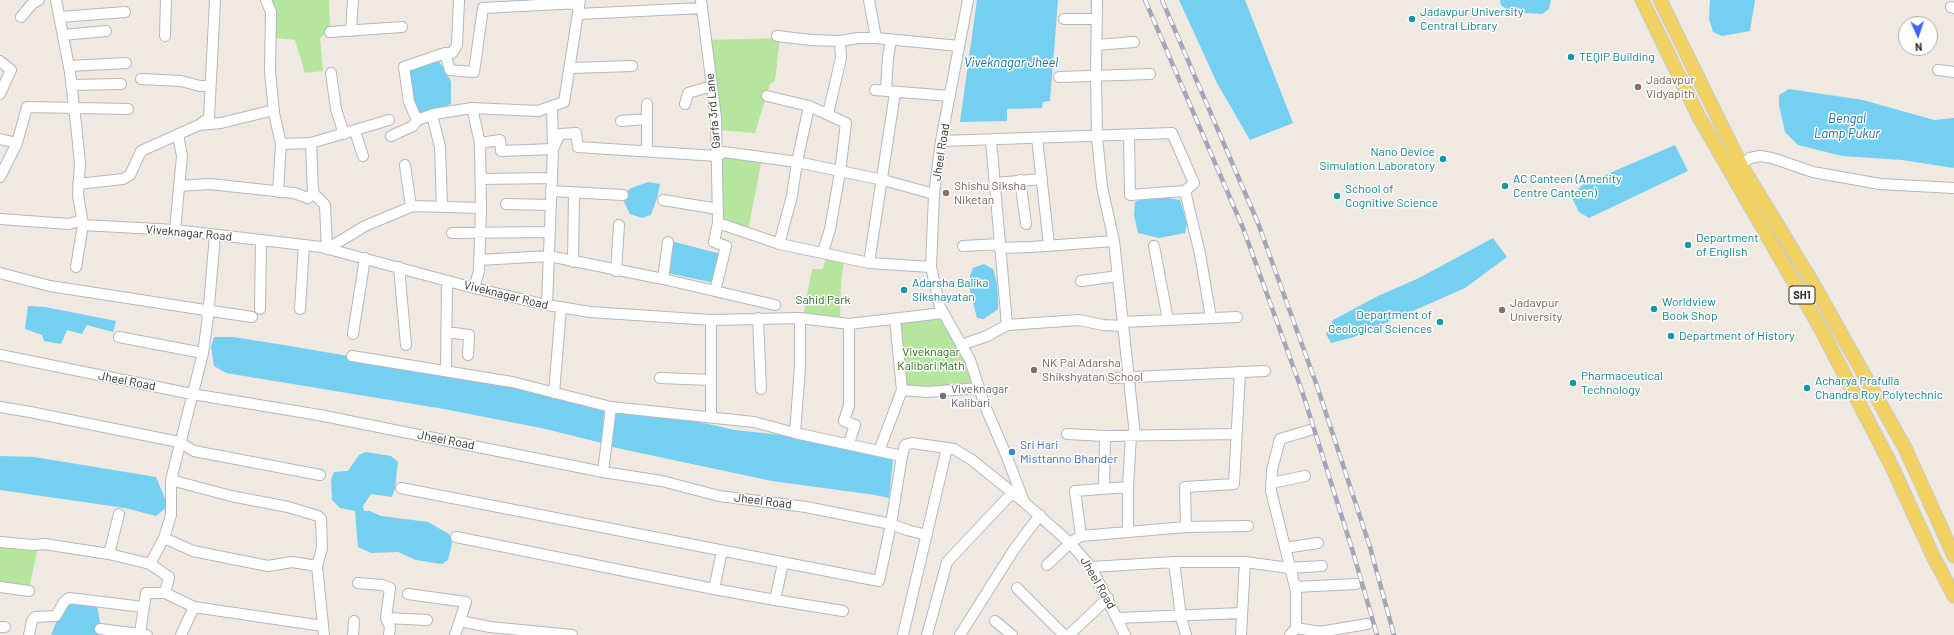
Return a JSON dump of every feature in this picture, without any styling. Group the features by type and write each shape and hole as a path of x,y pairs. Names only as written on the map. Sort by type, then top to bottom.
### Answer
{"main road":[{"name":"SH1","path":"1642,0 1698,117 1736,169 1815,288 1898,434 1954,556"},
{"name":"SH1","path":"1660,0 1736,169 1822,330 1892,467 1933,556 1954,596"}],"street":[{"path":"21,17 32,4 39,0"},
{"path":"56,0 69,66 80,163 78,196 82,220 76,268"},
{"path":"165,36 166,0"},
{"path":"78,184 123,179 130,175 141,151 199,125 209,118 215,0"},
{"path":"266,0 271,12 270,71 274,110 281,144 278,192"},
{"path":"351,31 353,0"},
{"path":"417,120 409,102 404,67 445,53 452,53 457,45 459,0"},
{"path":"870,0 876,38"},
{"name":"Jheel Road","path":"968,0 941,142 934,194 931,267 943,313 972,364 979,388 1024,502 1070,543 1091,567 1108,598 1125,635"},
{"path":"1097,0 1097,137 1102,187 1114,240 1122,324 1130,376 1133,435 1128,487 1128,531"},
{"path":"391,136 413,126 417,120 432,115 472,108 538,111 564,102 580,2 483,8 474,72 450,70 445,53"},
{"path":"578,14 659,5 701,4"},
{"name":"Garfa 3rd Lane","path":"701,4 716,118 718,222 714,242 726,246 716,291"},
{"path":"60,17 125,12"},
{"path":"1064,19 1097,19"},
{"path":"330,32 402,27"},
{"path":"63,35 106,31"},
{"path":"777,36 811,40 840,41 858,38 876,38 959,46"},
{"path":"869,263 883,180 891,92 888,57 891,40"},
{"path":"828,114 842,58 840,41"},
{"path":"1096,45 1134,42"},
{"path":"0,61 11,70 0,94"},
{"path":"69,66 126,63"},
{"path":"570,68 632,66"},
{"path":"1938,70 1954,72"},
{"path":"332,73 336,109 344,134"},
{"path":"1059,77 1150,74"},
{"path":"141,79 181,81 200,86 210,86"},
{"path":"71,85 121,84"},
{"path":"685,104 688,93 712,86"},
{"path":"875,90 950,96"},
{"path":"768,96 809,106 846,123 840,172 830,229 823,252"},
{"path":"647,104 647,151"},
{"path":"547,305 553,149 552,106"},
{"path":"779,244 792,196 797,162 809,106"},
{"path":"0,177 17,143 27,107 128,109"},
{"path":"472,108 480,143 481,179 479,260 474,288"},
{"path":"199,125 221,123 274,110"},
{"path":"432,115 440,147 442,207"},
{"path":"621,121 647,119"},
{"path":"281,144 311,142 355,131 389,120"},
{"path":"355,131 363,156"},
{"path":"553,149 560,134 576,133 578,147 717,156 723,152 797,162 883,180 934,194"},
{"path":"941,142 1172,133 1194,183 1185,191 1130,195 1129,135"},
{"path":"175,230 182,156 178,134"},
{"path":"1037,138 1049,245"},
{"path":"0,139 17,143"},
{"path":"480,143 500,140 500,151 553,149"},
{"path":"991,140 1007,325"},
{"path":"311,142 313,193 325,205 327,249 365,226 411,207 481,208"},
{"path":"1736,169 1750,158 1760,156 1772,158 1813,172 1880,184 1954,188"},
{"path":"405,165 411,207"},
{"path":"481,179 552,178"},
{"path":"995,183 1042,179"},
{"path":"1020,180 1026,224"},
{"path":"179,186 209,184 294,193 308,198 313,193"},
{"path":"551,191 622,195"},
{"path":"1185,191 1200,254 1211,318"},
{"path":"573,262 574,193"},
{"path":"663,200 718,209"},
{"path":"506,204 551,205"},
{"name":"Viveknagar Road","path":"0,220 69,224 82,220 304,245 365,258 474,288 561,308 590,312 711,320 800,318 849,324 943,313"},
{"path":"718,222 779,244 823,252 869,263 931,267"},
{"path":"616,271 619,225"},
{"path":"452,233 480,234 550,232"},
{"path":"150,564 164,538 171,514 171,480 179,442 203,353 215,235"},
{"path":"260,309 261,240"},
{"path":"963,246 1049,245 1114,240"},
{"path":"663,279 668,242"},
{"path":"300,309 304,245"},
{"path":"1154,246 1168,320"},
{"path":"479,260 549,256 616,271 663,279 776,305"},
{"path":"353,334 365,258"},
{"path":"399,268 406,345"},
{"path":"0,273 50,286 207,313 252,317"},
{"path":"1081,281 1118,276"},
{"path":"446,372 448,281"},
{"path":"554,393 561,308"},
{"path":"962,345 987,336 1007,325 1079,320 1103,325 1237,317"},
{"path":"758,318 761,389"},
{"path":"794,433 800,367 800,318"},
{"path":"879,451 902,390 896,319"},
{"path":"711,320 711,416"},
{"path":"849,324 849,406 844,421 855,425 849,443"},
{"path":"447,332 469,335 468,355"},
{"path":"119,337 203,353"},
{"name":"Jheel Road","path":"0,355 192,394 319,415 602,472 662,481 719,496 806,507 891,524 927,535"},
{"path":"352,356 512,382 611,407 711,416 754,422 794,433 849,443 902,456"},
{"path":"1112,378 1265,371"},
{"path":"1186,527 1185,487 1234,484 1240,372"},
{"path":"660,378 711,380"},
{"path":"902,390 927,392 979,388"},
{"path":"0,407 179,442 194,451 320,475"},
{"path":"602,472 611,407"},
{"path":"1310,430 1280,439 1274,458 1271,492 1295,587 1293,631 1320,632 1367,624"},
{"path":"1067,434 1105,436 1236,434"},
{"path":"1104,487 1105,436"},
{"path":"401,488 879,581 905,445 912,443 954,448 972,460 1024,502"},
{"path":"903,635 947,448"},
{"path":"1272,483 1305,476"},
{"path":"100,628 144,634 143,607 146,593 165,593 194,606 323,631 317,566 322,548 321,519 318,516 288,507 231,496 171,480"},
{"path":"1081,536 1075,491 1104,487 1128,487"},
{"path":"927,635 948,562 1012,492"},
{"path":"109,554 119,514"},
{"path":"960,635 1015,548 1040,516"},
{"path":"1047,565 1070,543 1081,536 1186,527 1248,526"},
{"path":"456,537 714,589 843,611"},
{"path":"164,538 193,551 268,566 292,562 317,566"},
{"path":"0,542 33,545 44,544 109,554 150,564 169,577 165,593"},
{"path":"1285,548 1318,543"},
{"path":"714,589 722,551"},
{"path":"1174,562 1181,617 1186,635"},
{"path":"1091,567 1174,562 1245,562 1289,568 1322,566"},
{"path":"1241,635 1245,562"},
{"path":"775,600 784,563"},
{"path":"358,583 382,585 390,588 386,618 390,627 389,635"},
{"path":"1295,587 1356,584"},
{"path":"0,587 28,591"},
{"path":"1017,588 1064,635"},
{"path":"408,594 466,602 455,635"},
{"path":"29,635 34,617 56,616 64,602 69,598 143,607"},
{"path":"1069,635 1108,598"},
{"path":"181,635 194,606"},
{"path":"1118,618 1181,617 1242,613"},
{"path":"386,618 426,620"},
{"path":"353,635 354,621"},
{"path":"460,621 490,627 572,635"},
{"path":"995,621 1012,635"}],"green space":[{"path":"269,0 329,0 330,30 320,38 323,71 305,73 295,40 274,38"},
{"path":"780,38 775,81 770,84 755,133 720,130 708,40"},
{"path":"724,154 762,158 748,231 721,222 719,160"},
{"name":"Sahid Park","path":"826,257 844,262 841,280 840,319 803,316 812,269 823,269"},
{"name":"Viveknagar Kalibari Math","path":"941,316 967,359 976,386 928,390 899,387 897,320"},
{"path":"0,545 38,547 29,589 0,585"}],"water":[{"name":"Viveknagar Jheel","path":"977,0 1058,0 1050,101 1043,102 1042,108 1007,109 1007,121 960,122"},
{"path":"1179,0 1245,0 1293,123 1250,140 1217,83"},
{"path":"1500,0 1551,0 1549,9 1542,14 1510,12 1501,5"},
{"path":"1710,0 1755,0 1750,31 1722,36 1713,32 1709,19"},
{"path":"437,59 446,71 451,82 451,104 422,114 417,112 410,98 408,66"},
{"name":"Bengal Lamp Pukur","path":"1789,89 1863,100 1934,120 1954,118 1954,168 1902,160 1842,156 1798,145 1785,132 1779,105 1779,95"},
{"path":"1675,145 1688,171 1589,218 1579,212 1571,196 1582,185"},
{"path":"648,182 660,184 651,215 642,218 630,214 624,202 629,189"},
{"path":"1148,197 1180,200 1187,224 1185,233 1159,238 1138,233 1134,215 1135,202"},
{"path":"1493,238 1507,257 1465,288 1354,337 1331,343 1326,334 1333,320 1378,296 1419,278"},
{"path":"671,241 721,254 714,283 668,273"},
{"path":"984,264 993,269 997,283 998,309 984,319 977,318 969,287 970,276 973,268"},
{"path":"28,306 45,307 116,321 113,332 87,325 82,334 67,330 61,344 44,341 42,335 25,329"},
{"path":"214,337 233,337 290,346 511,384 604,411 602,443 541,428 444,409 226,373 214,366 211,347"},
{"path":"617,410 650,411 735,430 791,436 893,460 889,498 772,481 612,447 612,429"},
{"path":"366,452 391,456 398,462 395,488 392,497 371,494 363,506 364,511 370,511 381,516 428,522 449,534 452,543 448,560 442,564 416,560 398,552 371,553 358,547 355,511 340,508 332,500 331,480 334,472 348,471 359,455"},
{"path":"0,456 34,457 156,477 168,506 156,516 125,508 0,490"},
{"path":"65,601 97,606 100,622 98,635 51,635"}],"railway":[{"path":"1145,0 1243,228 1302,391 1353,552 1377,635"},
{"path":"1162,0 1258,223 1317,386 1370,547 1394,635"}],"place":[{"name":"Jadavpur University Central Library","path":"1412,19"},
{"name":"TEQIP Building","path":"1571,57"},
{"name":"Jadavpur Vidyapith","path":"1638,87"},
{"name":"Nano Device Simulation Laboratory","path":"1443,159"},
{"name":"AC Canteen (Amenity Centre Canteen)","path":"1505,186"},
{"name":"Shishu Siksha Niketan","path":"946,193"},
{"name":"School of Cognitive Science","path":"1337,196"},
{"name":"Department of English","path":"1688,245"},
{"name":"Adarsha Balika Sikshayatan","path":"904,290"},
{"name":"Worldview Book Shop","path":"1654,309"},
{"name":"Jadavpur University","path":"1502,310"},
{"name":"Department of Geological Sciences","path":"1440,322"},
{"name":"Department of History","path":"1671,336"},
{"name":"NK Pal Adarsha Shikshyatan School","path":"1034,370"},
{"name":"Pharmaceutical Technology","path":"1573,383"},
{"name":"Acharya Prafulla Chandra Roy Polytechnic","path":"1807,388"},
{"name":"Viveknagar Kalibari","path":"943,396"},
{"name":"Sri Hari Misttanno Bhander","path":"1012,452"}]}
